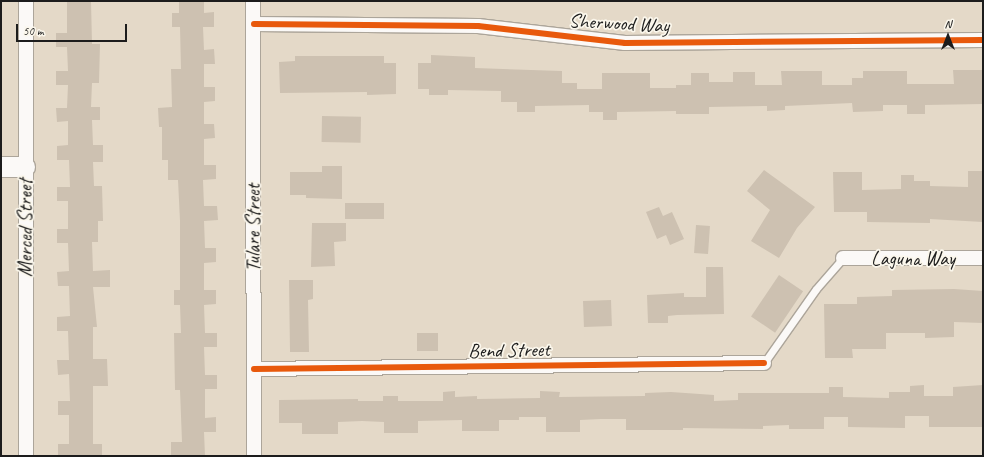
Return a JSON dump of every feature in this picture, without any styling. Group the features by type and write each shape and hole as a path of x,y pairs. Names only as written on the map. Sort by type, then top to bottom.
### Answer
{"street":[{"name":"Merced Street","path":"26,1 26,456"},
{"name":"Tulare Street","path":"253,1 254,456"},
{"name":"Sherwood Way","path":"254,24 478,26 625,43 983,40"},
{"path":"1,167 25,167"},
{"name":"Laguna Way","path":"843,258 983,258"},
{"name":"Bend Street","path":"254,369 764,363"}],"lane":[{"path":"764,363 816,289 843,258"}],"building":[{"path":"67,1 91,1 92,44 100,44 99,83 92,83 91,107 100,107 100,120 92,120 93,145 103,145 103,162 93,162 94,186 102,186 103,221 98,221 98,242 92,242 93,271 110,270 110,287 93,287 97,327 93,327 93,359 107,359 108,386 93,386 93,444 102,444 102,456 58,456 58,444 69,444 69,415 58,415 58,401 70,401 69,374 58,375 57,360 69,360 68,331 57,331 57,317 70,316 69,286 58,286 57,272 69,271 68,243 57,243 57,229 68,229 68,201 57,201 57,187 70,187 69,160 57,160 57,146 68,145 68,121 57,122 56,108 67,108 68,85 56,85 56,71 68,71 67,47 56,47 56,33 67,33"},
{"path":"179,1 204,1 204,13 214,12 214,27 203,27 204,50 214,49 215,64 204,64 204,87 215,87 215,101 204,102 204,124 214,124 215,138 204,139 204,165 216,165 216,179 203,180 204,206 217,206 218,220 204,221 205,248 216,248 216,262 204,263 204,290 216,290 216,304 204,305 205,333 217,333 217,347 204,347 205,375 217,375 217,389 205,389 205,418 216,417 216,432 204,432 205,456 171,456 171,442 182,442 180,390 175,390 174,333 181,333 180,305 174,305 174,290 180,290 180,221 178,180 168,180 168,160 162,160 162,127 159,127 158,108 172,107 171,69 181,69 180,27 172,27 172,13 179,13"},
{"path":"431,55 475,57 475,68 562,71 562,83 577,83 577,89 602,89 602,73 650,73 650,88 676,88 676,85 691,85 691,73 709,73 709,82 733,82 733,72 755,72 755,85 782,85 781,71 822,71 822,85 852,85 852,78 863,78 863,71 907,71 907,84 954,84 953,70 983,70 983,104 925,105 925,114 907,114 907,105 883,105 883,111 853,112 852,103 785,106 785,110 767,111 767,106 709,107 709,114 676,114 676,111 617,112 617,120 603,120 603,112 589,112 589,105 535,106 535,112 517,112 517,102 501,102 501,91 448,90 448,95 429,95 429,89 418,89 418,63 431,63"},
{"path":"295,56 384,56 384,63 396,63 396,94 367,95 367,92 280,93 279,62 295,61"},
{"path":"322,116 361,117 361,143 322,142"},
{"path":"322,166 342,166 342,199 306,198 306,195 290,195 290,172 322,172"},
{"path":"764,170 815,207 797,228 779,258 751,241 770,210 747,191"},
{"path":"968,171 983,171 983,222 930,219 930,223 867,222 867,212 834,212 833,172 862,172 862,190 901,189 901,175 914,175 914,181 930,181 930,186 968,187"},
{"path":"345,203 384,203 384,219 345,219"},
{"path":"659,207 663,216 672,212 684,239 670,245 666,235 657,239 646,212"},
{"path":"312,223 346,223 346,241 334,242 335,266 311,267"},
{"path":"696,225 710,226 708,254 694,253"},
{"path":"706,267 723,267 724,314 668,316 668,323 648,323 647,295 684,293 684,297 706,297"},
{"path":"779,275 803,291 775,333 751,316"},
{"path":"289,280 313,280 313,299 308,300 309,352 290,352"},
{"path":"954,289 983,291 983,323 954,322 954,337 925,338 925,333 886,333 886,349 852,349 853,358 825,358 824,304 857,304 857,297 892,296 892,290"},
{"path":"611,300 612,326 584,327 583,301"},
{"path":"417,333 438,333 438,351 417,351"},
{"path":"924,385 924,396 953,396 953,387 983,385 983,427 929,427 929,416 905,416 905,428 848,427 848,417 824,417 824,429 789,429 789,425 763,426 763,429 683,428 683,430 626,430 626,419 601,419 580,420 580,432 546,432 546,417 519,417 519,420 499,420 499,431 462,431 462,420 418,421 418,433 384,433 384,422 362,421 338,422 338,434 302,434 302,423 279,423 279,400 358,399 358,401 383,401 383,396 398,396 398,401 443,401 443,392 455,391 455,397 477,396 477,399 540,398 540,391 560,392 559,397 645,396 645,393 671,392 714,395 714,401 738,400 738,393 829,393 829,387 843,387 843,397 889,398 889,392 910,392 910,386"}],"cycle path":[{"path":"254,24 478,26 625,43 983,40"},
{"path":"254,369 764,363"}]}
